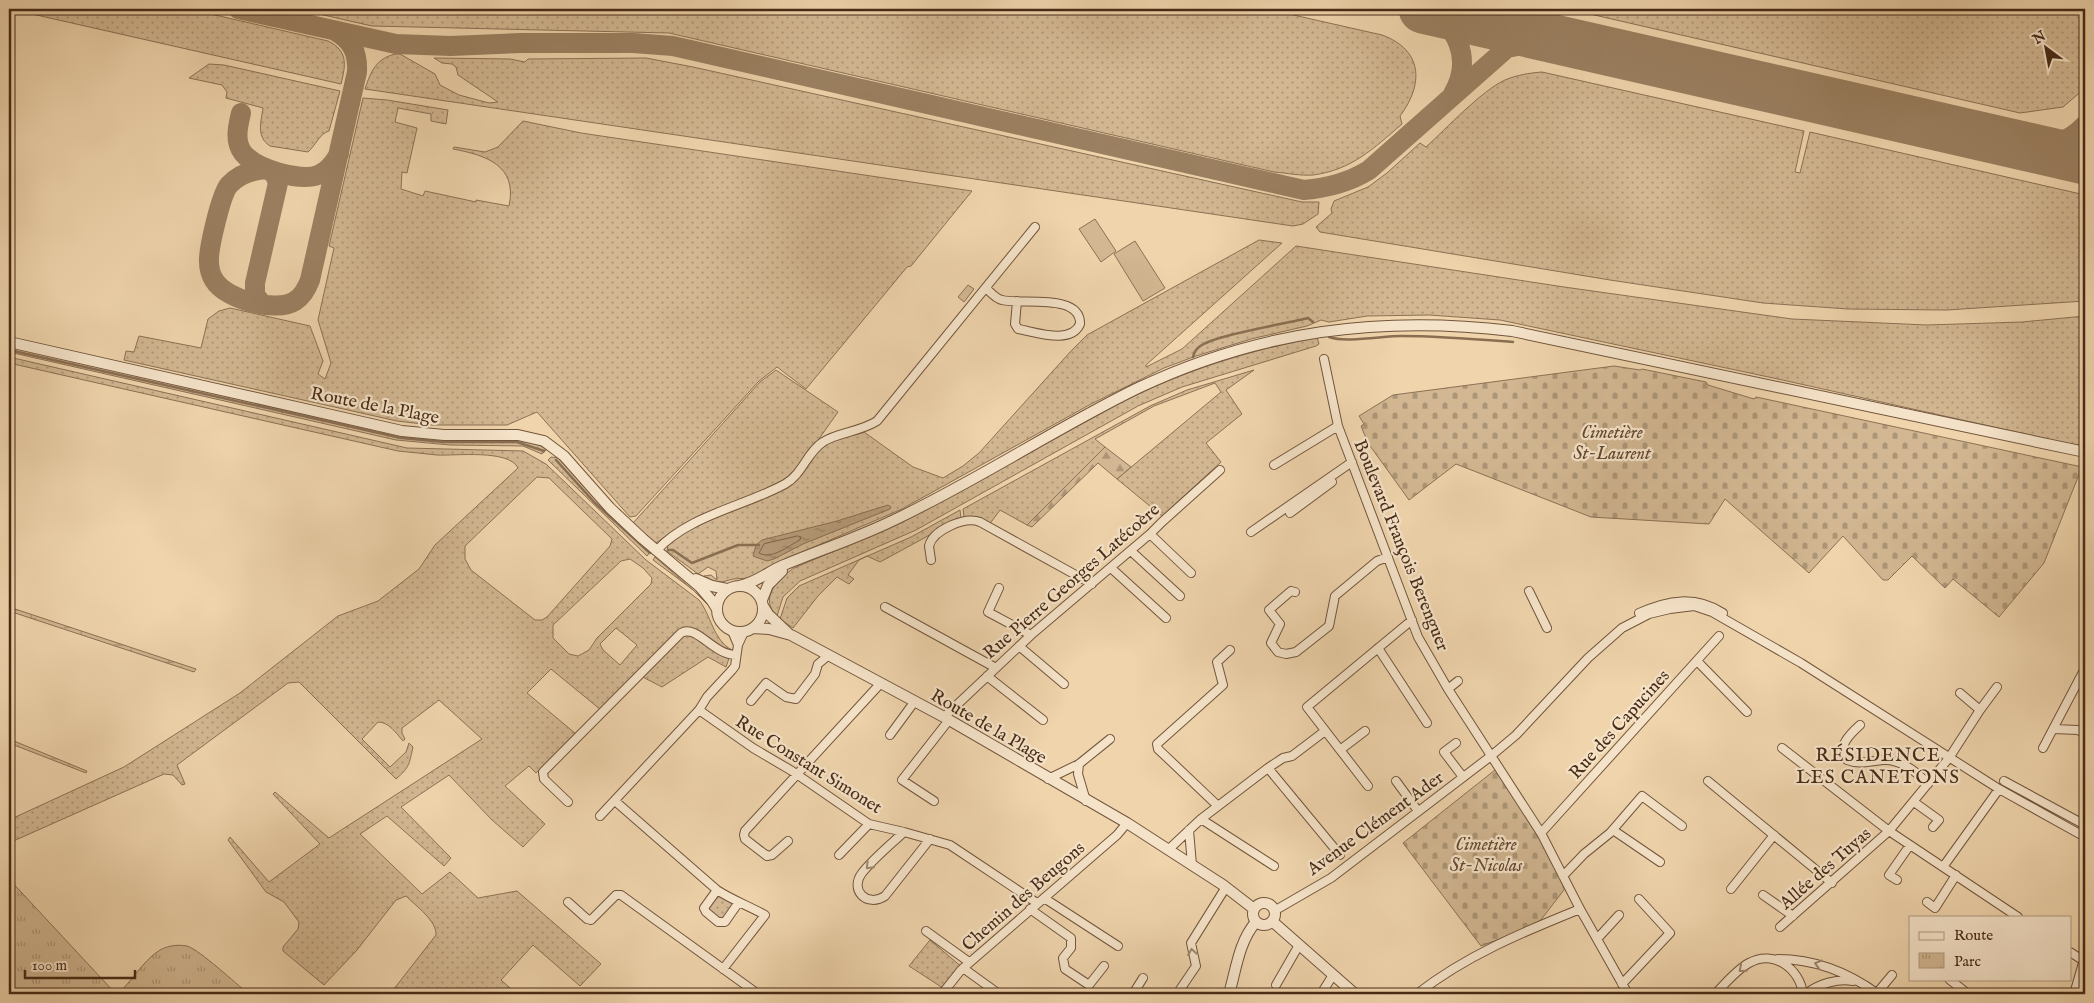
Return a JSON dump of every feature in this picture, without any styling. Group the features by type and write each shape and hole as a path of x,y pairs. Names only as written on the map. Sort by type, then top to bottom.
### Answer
{"street":[{"path":"656,551 677,532 789,482 815,449 824,441 866,428 877,422 1035,227"},
{"path":"986,288 1001,300 1041,302 1070,306 1077,311 1080,324 1075,332 1064,336 1018,328 1014,324 1017,301"},
{"path":"738,645 732,631 721,623 716,609 718,602 727,589 752,582 776,568 873,530 908,514 1097,410 1186,367 1263,343 1304,334 1368,326 1438,324 1512,331 2085,452"},
{"name":"Route de la Plage","path":"9,342 402,431 444,435 504,434 532,437 544,441 564,456 610,508 656,551 688,576 712,601 716,609"},
{"name":"Boulevard François Berenguer","path":"1324,359 1338,426 1426,653 1541,833 1596,939 1628,994"},
{"path":"1274,465 1338,426"},
{"path":"1290,513 1353,464"},
{"path":"1251,532 1353,464"},
{"name":"Rue Pierre Georges Latécoère","path":"934,802 902,780 946,718 1031,635 1131,551 1220,470"},
{"path":"931,560 929,546 931,539 960,522 972,520 980,522 1092,584"},
{"path":"1150,534 1191,573"},
{"path":"1131,551 1180,596"},
{"path":"1296,592 1291,591 1269,610 1280,624 1271,643 1278,652 1286,654 1296,652 1329,626 1335,596 1377,561 1388,557"},
{"path":"600,816 699,710 707,697 734,668 738,645 749,630 762,618 762,603 768,585 775,576 797,560"},
{"path":"1111,568 1166,618"},
{"name":"Route de la Plage","path":"688,576 712,586 727,589"},
{"path":"739,586 750,588 762,603"},
{"path":"999,588 988,612 1031,635"},
{"path":"1528,591 1547,628"},
{"name":"Route de la Plage","path":"762,603 768,614 791,635"},
{"path":"885,606 996,668"},
{"name":"Avenue Clément Ader","path":"1273,916 1331,878 1491,756 1516,735 1588,658 1622,628 1639,618 1660,611 1682,607 1694,606 1704,609 1770,646 1999,789 2085,837"},
{"path":"1368,786 1307,707 1412,620"},
{"name":"Route de la Plage","path":"749,630 765,628 791,635 946,718 1127,824 1226,887 1254,909"},
{"path":"568,802 544,779 544,772 681,633 687,630 693,631 722,653 736,655"},
{"path":"732,631 749,630"},
{"name":"Rue des Capucines","path":"1541,833 1719,636"},
{"path":"1019,646 1064,684"},
{"path":"1378,648 1427,723"},
{"path":"1218,806 1158,749 1157,744 1223,685 1217,662 1230,650"},
{"path":"752,701 766,683 786,697 796,698 815,674 818,664 829,655"},
{"path":"1697,660 1748,712"},
{"path":"2043,748 2084,673"},
{"path":"987,676 1043,720"},
{"path":"1448,689 1458,681"},
{"path":"788,841 772,855 767,856 746,839 744,835 745,831 796,773 880,684"},
{"name":"Allée des Tuyas","path":"1780,927 1889,831 1949,758 1997,687"},
{"path":"1960,693 1980,710"},
{"path":"890,734 915,701"},
{"name":"Rue Constant Simonet","path":"699,710 753,748 796,773 869,824 950,845 1037,904"},
{"path":"1860,725 1845,739 1843,752 1847,760 1856,764 1894,761 1920,776 1928,784"},
{"path":"2054,728 2078,730 2085,734"},
{"path":"1340,750 1366,730"},
{"path":"1168,850 1201,819 1268,768 1282,758 1292,756 1326,732"},
{"path":"1048,779 1079,764 1110,739"},
{"path":"1436,758 1456,744"},
{"path":"1782,748 1889,831 2017,916"},
{"path":"1444,752 1463,777"},
{"path":"1079,764 1078,774 1086,801"},
{"path":"1268,768 1340,855"},
{"path":"1396,781 1418,811"},
{"path":"1708,781 1832,883"},
{"path":"2004,781 2085,825"},
{"path":"1943,867 1999,789"},
{"path":"1563,876 1584,854 1611,832 1642,796 1682,826"},
{"path":"615,801 716,890 730,899 765,915 723,969"},
{"path":"1914,802 1939,820 1933,828"},
{"path":"2050,818 2056,808"},
{"path":"1201,819 1274,866"},
{"path":"839,854 869,824"},
{"name":"Chemin des Beugons","path":"942,994 966,965 1117,835 1127,824"},
{"path":"1189,830 1192,865"},
{"path":"904,832 861,874 858,887 860,894 866,899 872,901 885,896 930,839"},
{"path":"1611,832 1621,840"},
{"path":"1611,832 1660,862"},
{"path":"1730,889 1774,835"},
{"path":"1897,880 1889,875 1910,845"},
{"path":"1927,902 1935,908 1956,875"},
{"path":"1177,994 1196,966 1191,943 1226,887"},
{"path":"716,890 704,908 718,922 725,922 739,902"},
{"path":"568,902 587,919 591,920 616,895 621,895 758,994"},
{"path":"1763,895 1793,916"},
{"path":"1044,898 1118,946"},
{"path":"1622,984 1670,933 1639,899"},
{"path":"1273,916 1264,926 1256,922 1252,914 1259,904 1267,904 1273,916 1299,945 1355,994"},
{"path":"1030,909 1070,938 1071,948 1063,958 1065,968 1089,985 1104,966"},
{"path":"1417,994 1443,974 1476,955 1580,909"},
{"path":"1596,939 1620,916"},
{"path":"1229,994 1244,941 1248,931 1256,922"},
{"path":"926,931 999,994"},
{"path":"1276,985 1299,945"},
{"path":"2072,953 2085,959 2083,976 2074,994"},
{"path":"1476,955 1482,964"},
{"path":"1715,994 1743,967 1759,959 1808,961 1830,968 1877,994 1892,975"},
{"path":"1769,959 1786,964 1793,970 1804,994 1841,980 1850,980 1862,984"},
{"path":"1321,994 1333,975"},
{"path":"1133,994 1143,978"},
{"path":"1951,980 1968,994"}],"green space":[{"path":"10,9 189,9 328,41 335,45 342,54 344,59 343,77 341,84"},
{"path":"297,9 1267,9 1382,35 1396,41 1412,59 1416,80 1408,104 1400,116 1402,124 1382,141 1351,163 1327,172 1304,175 1274,172 669,33 372,26"},
{"path":"1579,9 2085,9 2085,88 2063,107 2020,113 1577,11"},
{"path":"400,54 435,74 440,85 459,95 489,103 498,102 458,75 456,67 452,64 442,63 434,58 510,59 525,62 528,59 646,58 1302,202 1319,202 1318,214 1303,224 1293,226 365,89 375,67 383,59"},
{"path":"209,64 224,65 340,91 329,131 320,137 308,152 270,146 261,134 263,108 226,98 227,92 222,85 189,78"},
{"path":"1542,72 1804,131 1795,172 1800,173 1810,132 2085,195 2085,301 1947,310 1848,309 1763,303 1610,280 1320,232 1316,227 1332,213 1331,209 1334,201 1368,187 1387,173 1420,143 1426,147 1475,101 1496,85 1514,77"},
{"path":"363,98 448,110 446,124 431,121 431,114 398,108 395,122 417,128 407,173 402,172 401,189 423,196 425,191 476,202 476,200 509,206 509,181 504,172 487,159 453,149 454,147 485,152 498,147 523,121 581,133 972,191 806,389 777,367 759,381 636,516 630,517 537,412 507,425 431,425 397,421 124,360 126,351 134,352 139,336 201,348 208,319 219,311 230,308 310,326 323,361 318,374 325,379 331,363 318,320 334,248 329,246"},
{"path":"1095,219 1116,251 1101,262 1079,229"},
{"path":"1259,240 1282,243 1146,367 1182,349 1296,246 1564,287 1792,319 1927,325 2022,322 2085,316 2085,445 2070,444 1500,320 1429,315 1367,316 1329,322 1321,320 1307,326 1251,339 1164,368 1091,404 902,509 779,562 751,578 722,582 712,581 704,576 711,575 717,580 716,571 708,567 698,574 667,551 668,543 684,531 793,483 825,444 864,432 913,467 943,478 963,466 979,453 1087,335"},
{"path":"1135,241 1165,288 1143,301 1114,254"},
{"path":"968,285 974,289 964,302 958,297"},
{"path":"1317,337 1319,344 1316,346 1182,387 1138,406 916,530 800,581 783,597 777,616 772,609 770,596 773,589 782,577 794,568 901,523 1120,403 1168,381 1216,363"},
{"path":"9,346 469,441 520,440 539,445 546,450 542,454 523,446 450,445 396,440 9,352"},
{"path":"9,357 407,448 523,451 546,464 646,560 699,600 716,634 732,650 726,667 708,657 662,687 635,673 601,710 551,669 527,693 576,734 536,773 529,766 505,786 545,824 523,847 492,820 449,775 401,807 451,858 444,866 387,816 360,834 422,894 450,872 478,898 517,891 601,964 580,986 533,945 501,980 517,994 390,994 436,935 430,919 406,896 396,900 357,950 324,985 283,951 283,947 298,929 299,922 284,902 266,892 228,840 230,837 269,882 320,844 273,794 275,792 329,838 482,739 439,700 402,728 405,739 403,741 395,731 382,722 378,722 362,739 390,767 406,752 409,743 413,747 408,765 396,779 299,682 288,683 177,765 185,784 182,785 173,775 164,774 9,843 9,820 124,767 240,693 338,616 378,601 419,569 435,545 518,468 513,462 493,456 437,455 398,451 9,363","holes":["537,477 549,478 612,539 610,546 547,617 542,620 535,620 471,570 465,559 465,546","630,559 643,568 652,578 651,584 597,638 589,650 578,656 569,654 553,638 553,625 621,561","616,628 637,645 620,665 603,650 600,644"]},
{"name":"Cimetière St-Laurent","path":"1614,366 1642,369 1706,382 1708,385 1754,399 1756,397 2082,467 2044,563 1999,617 1953,579 1945,588 1912,556 1888,580 1883,580 1843,536 1809,573 1725,499 1709,524 1591,517 1456,464 1409,500 1368,443 1361,426 1364,424 1359,416 1393,395"},
{"path":"776,370 838,412 794,474 784,481 674,530 656,543 653,543 633,523 760,382"},
{"path":"1254,370 1226,390 1242,414 1206,443 1221,462 1162,516 1117,479 1221,392 1215,383 1154,406 1095,439 1105,447 1027,525 1000,510 989,525 975,518 964,517 963,509 1150,406 1187,390"},
{"path":"1105,447 1131,467 1117,479 1098,463 1032,527 1027,525"},
{"path":"551,457 558,458 598,502 651,551 647,556 548,460"},
{"path":"960,510 961,518 880,562 867,556 911,537"},
{"path":"655,557 690,588 653,560"},
{"path":"863,558 859,560 848,575 854,579 849,584 837,577 818,596 793,628 780,619 787,598 799,586"},
{"path":"9,607 196,669 194,672 9,611"},
{"path":"9,739 87,771 86,773 9,743"},
{"name":"Cimetière St-Nicolas","path":"1500,766 1567,886 1540,921 1523,930 1481,946 1403,843"},
{"path":"9,879 115,993 120,992 157,952 167,947 179,945 193,949 249,994 9,994"},
{"path":"719,895 731,902 733,906 724,919 721,920 707,911 707,906 714,896"},
{"path":"930,940 963,968 946,990 909,966"}],"water":[{"path":"888,505 891,507 890,509 803,544 774,559 767,561 753,556 756,545 762,540 837,521"}],"waterway":[{"path":"1193,357 1199,347 1219,338 1308,318 1313,322"},
{"path":"1329,337 1336,339 1364,339 1401,336 1513,342"},
{"path":"9,350 401,438 444,442 517,442 544,451"},
{"path":"556,460 595,503 650,553"},
{"path":"668,550 673,550 692,563 738,545 759,545"}],"taxiway":[{"path":"238,9 396,44 451,46 521,43 633,43 673,46 1304,190 1338,184 1369,170 1551,9"},
{"path":"1422,9 1445,23 1453,33 1458,44 1462,68 1453,94"},
{"path":"1481,22 1512,22 1542,12"},
{"path":"267,169 246,173 229,185 222,199 216,222 209,265 214,280 229,293 240,299 276,306 298,299 310,280 357,72 353,48 346,39 335,31"},
{"path":"1513,47 1540,39 1558,39"},
{"path":"241,113 238,144 249,159 268,169 279,173 310,177 325,171 333,164 339,154"},
{"path":"2020,145 2039,146 2056,144 2071,137 2085,125"},
{"path":"262,304 255,295 255,283 278,183 275,175 268,169"}],"runway":[{"path":"1423,9 2085,160"}],"district":[{"name":"RÉSIDENCE LES CANETONS","path":"1878,765"}]}
